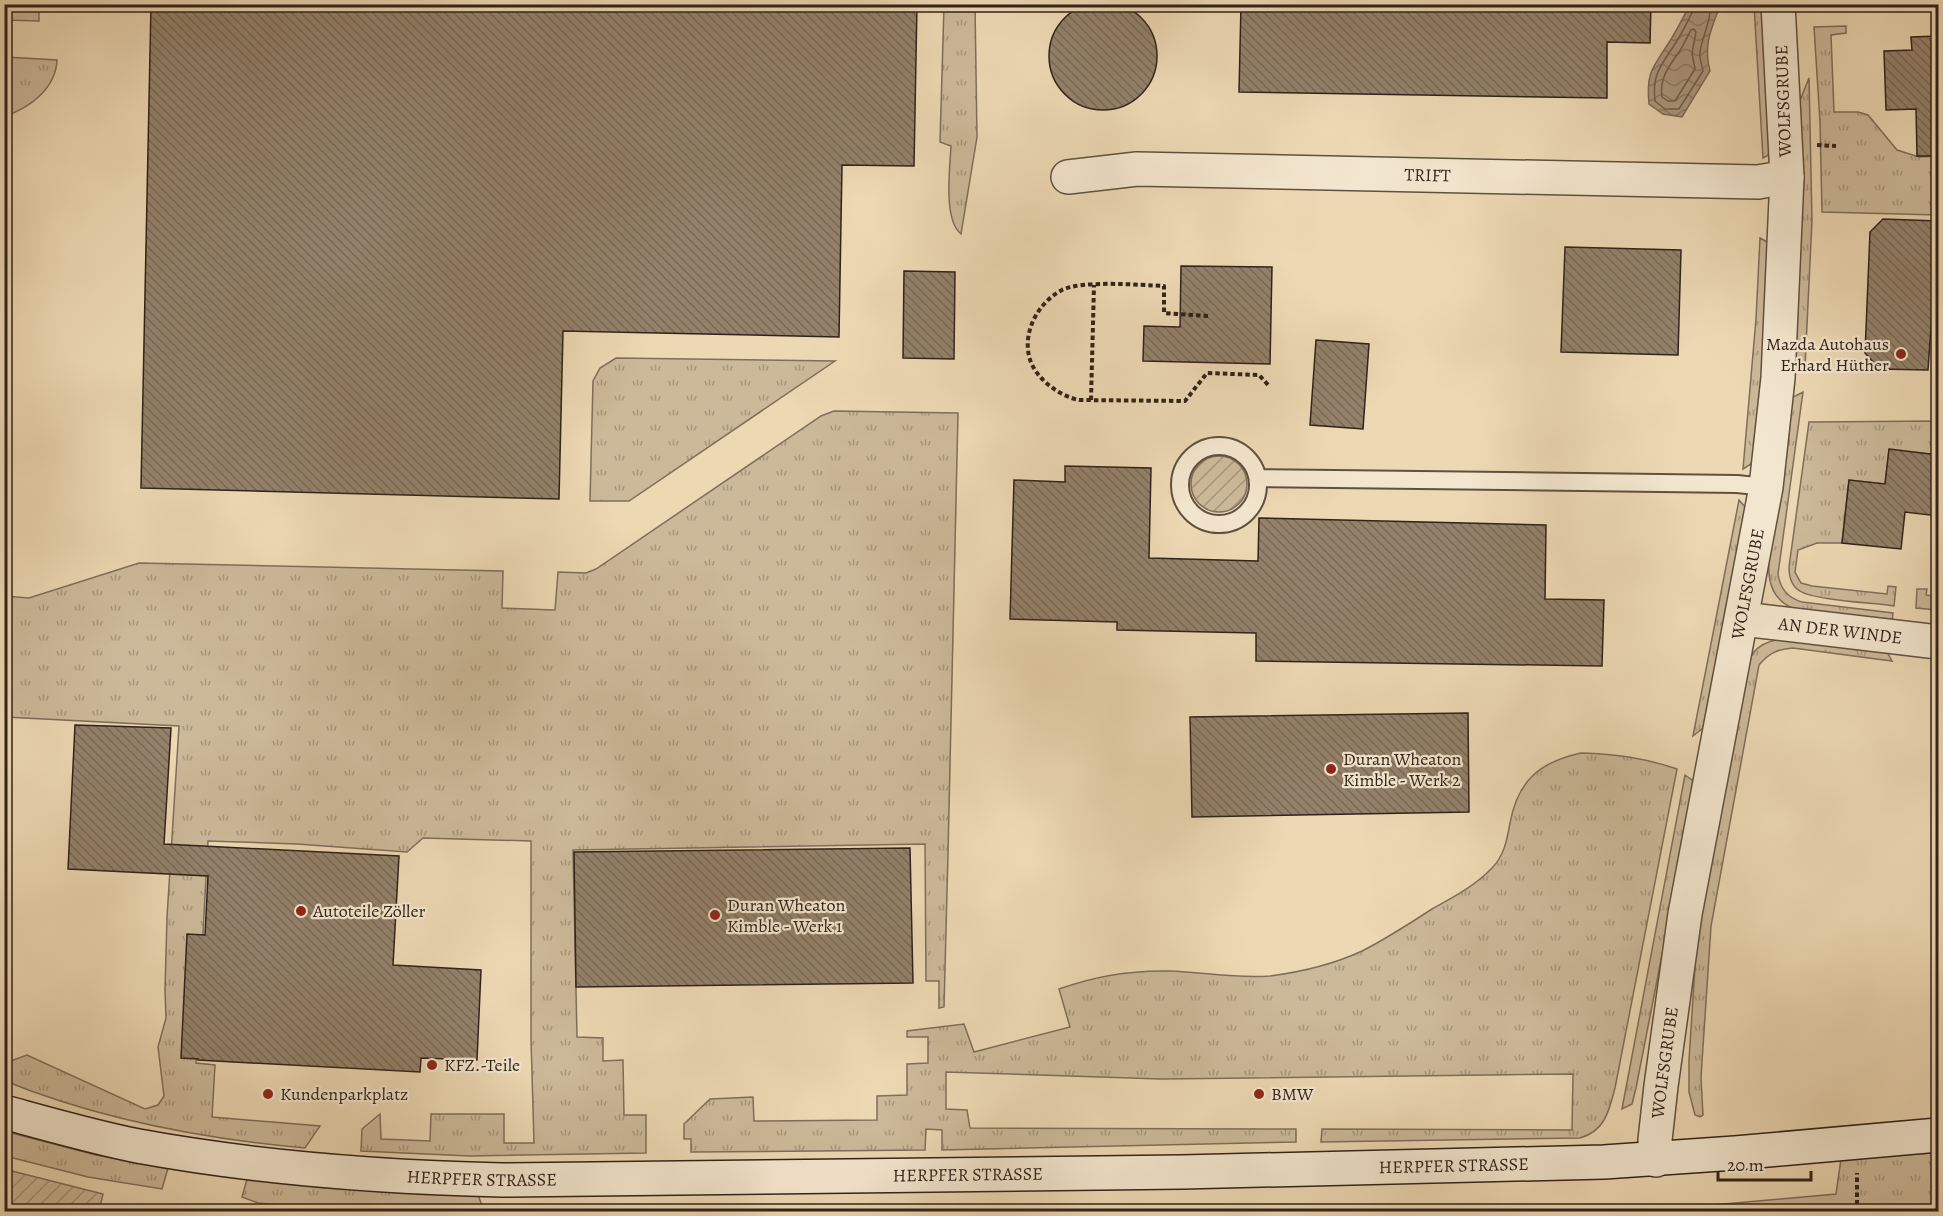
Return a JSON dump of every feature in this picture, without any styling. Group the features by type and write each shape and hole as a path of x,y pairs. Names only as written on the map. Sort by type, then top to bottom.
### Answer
{"street":[{"name":"WOLFSGRUBE","path":"1656,1160 1655,1140 1661,1086 1685,914 1766,487 1778,378 1786,177 1778,4"},
{"name":"TRIFT","path":"1068,177 1137,168 1758,182 1786,177"},
{"name":"AN DER WINDE","path":"1742,619 1938,642"},
{"name":"HERPFER STRASSE","path":"4,1112 136,1145 204,1157 278,1167 415,1178 502,1180 1182,1172 1656,1160 1938,1135"}],"lane":[{"path":"1223,445 1236,449 1248,457 1258,478 1257,496 1249,511 1238,520 1224,524 1209,523 1196,517 1186,507 1180,493 1180,480 1187,462 1207,447 1223,445"},
{"path":"1258,478 1737,484 1766,487"}],"path":[{"path":"1816,145 1836,146"},
{"path":"1208,315 1164,313 1164,286 1094,285 1063,289 1048,300 1030,327 1029,357 1047,382 1069,398 1185,401 1207,373 1258,375 1270,387"},
{"path":"1091,400 1094,285"}],"green space":[{"path":"5,4 39,5 39,21 5,20"},
{"path":"944,5 975,5 977,137 961,234 955,227 950,206 951,146 940,142"},
{"path":"1754,5 1766,5 1771,151 1763,158"},
{"path":"1846,26 1846,33 1831,35 1834,112 1858,112 1868,115 1897,150 1919,157 1938,156 1938,215 1822,212 1820,122 1814,27"},
{"path":"5,57 57,60 52,79 40,96 24,108 5,116"},
{"path":"1809,78 1812,220 1805,367 1793,367 1797,108"},
{"path":"1760,238 1769,243 1764,364 1754,459 1743,469 1756,319"},
{"path":"616,358 835,361 629,501 590,501 593,381 600,368"},
{"path":"1803,392 1778,574 1781,584 1789,595 1802,602 1893,613 1892,622 1799,611 1783,603 1771,584 1769,558 1790,401"},
{"path":"834,411 958,413 944,1007 939,1008 939,981 926,981 925,844 573,850 577,1037 603,1038 603,1061 623,1060 624,1115 646,1115 646,1153 470,1156 361,1151 362,1129 380,1114 381,1139 430,1141 431,1114 504,1114 504,1143 534,1143 531,1039 531,841 423,838 407,852 297,844 208,841 196,1063 215,1065 212,1117 320,1126 305,1148 190,1133 115,1117 5,1081 5,1063 27,1055 145,1109 158,1105 164,1096 158,1047 166,1018 167,917 179,726 5,717 5,596 29,598 139,563 503,571 502,608 555,610 558,572 586,573 596,569 821,416"},
{"path":"1938,421 1938,455 1889,450 1885,484 1849,480 1842,543 1817,543 1798,550 1795,572 1801,583 1887,594 1888,586 1896,587 1894,606 1818,597 1797,589 1791,580 1789,567 1809,422"},
{"path":"1219,456 1230,458 1239,464 1245,473 1247,484 1245,495 1239,504 1230,510 1219,512 1208,510 1199,504 1193,495 1191,484 1193,473 1199,464 1208,458"},
{"path":"1739,500 1746,508 1703,728 1693,736"},
{"path":"1917,589 1927,589 1926,595 1938,597 1938,610 1916,608"},
{"path":"1785,638 1886,650 1892,661 1793,648 1774,652 1759,665 1711,926 1701,1077 1703,1115 1700,1117 1695,1115 1689,1092 1697,935 1748,662 1758,648"},
{"path":"1581,753 1630,757 1677,769 1611,1105 1605,1119 1588,1135 1580,1138 1321,1142 1322,1129 1572,1130 1573,1074 1161,1079 946,1072 946,1109 967,1110 970,1128 1296,1129 1296,1142 942,1150 942,1130 926,1129 925,1150 691,1152 691,1139 684,1139 684,1124 710,1099 753,1097 754,1121 877,1120 877,1096 907,1095 907,1064 928,1063 928,1037 907,1037 907,1031 964,1024 974,1052 1070,1027 1059,989 1086,981 1128,973 1156,971 1245,977 1270,976 1317,967 1351,956 1464,891 1485,874 1502,853 1514,808 1525,784 1543,768"},
{"path":"1685,775 1692,780 1695,786 1636,1088 1632,1104 1622,1109"},
{"path":"4,1131 96,1155 168,1168 162,1189 88,1177 5,1156"},
{"path":"1938,1150 1938,1211 1634,1212 1836,1194 1841,1159"},
{"path":"4,1169 103,1194 99,1211 5,1211"},
{"path":"247,1179 383,1192 478,1195 484,1211 339,1211 258,1203 242,1197"}],"water":[{"path":"1692,5 1715,5 1718,11 1708,41 1707,55 1710,71 1682,117 1663,114 1649,104 1649,78"}],"building":[{"path":"1103,2 1124,6 1141,18 1153,35 1157,56 1153,77 1141,94 1124,106 1103,110 1082,106 1065,94 1053,77 1049,56 1053,35 1065,18 1082,6"},
{"path":"151,4 917,4 914,166 842,165 839,337 563,331 559,499 141,488"},
{"path":"1241,4 1651,4 1650,43 1607,42 1607,98 1239,92"},
{"path":"1938,36 1938,156 1917,156 1916,109 1886,110 1884,51 1912,50 1911,37"},
{"path":"1883,219 1938,221 1938,313 1932,313 1928,370 1879,369 1865,353 1870,232"},
{"path":"1565,247 1681,250 1678,355 1561,352"},
{"path":"1181,266 1272,267 1270,364 1143,361 1144,326 1180,327"},
{"path":"904,271 955,272 954,359 903,358"},
{"path":"1316,340 1369,344 1363,429 1310,425"},
{"path":"1889,449 1938,455 1938,516 1905,512 1901,549 1842,543 1849,480 1885,484"},
{"path":"1065,466 1151,468 1149,558 1258,561 1259,518 1546,525 1545,599 1604,600 1602,666 1256,661 1256,633 1117,630 1117,622 1010,619 1014,480 1065,482"},
{"path":"1468,713 1469,812 1192,817 1190,717"},
{"name":"Autoteile Zöller","path":"75,725 171,728 164,844 399,856 393,965 481,970 477,1060 421,1058 420,1072 181,1058 187,934 205,935 208,876 68,869"},
{"path":"910,848 913,983 576,987 574,852"}],"place":[{"name":"Mazda Autohaus Erhard Hüther","path":"1901,354"},
{"name":"Duran Wheaton Kimble - Werk 2","path":"1331,769"},
{"name":"Autoteile Zöller","path":"301,911"},
{"name":"Duran Wheaton Kimble - Werk 1","path":"715,915"},
{"name":"KFZ.-Teile","path":"432,1065"},
{"name":"Kundenparkplatz","path":"268,1094"},
{"name":"BMW","path":"1259,1094"}]}
